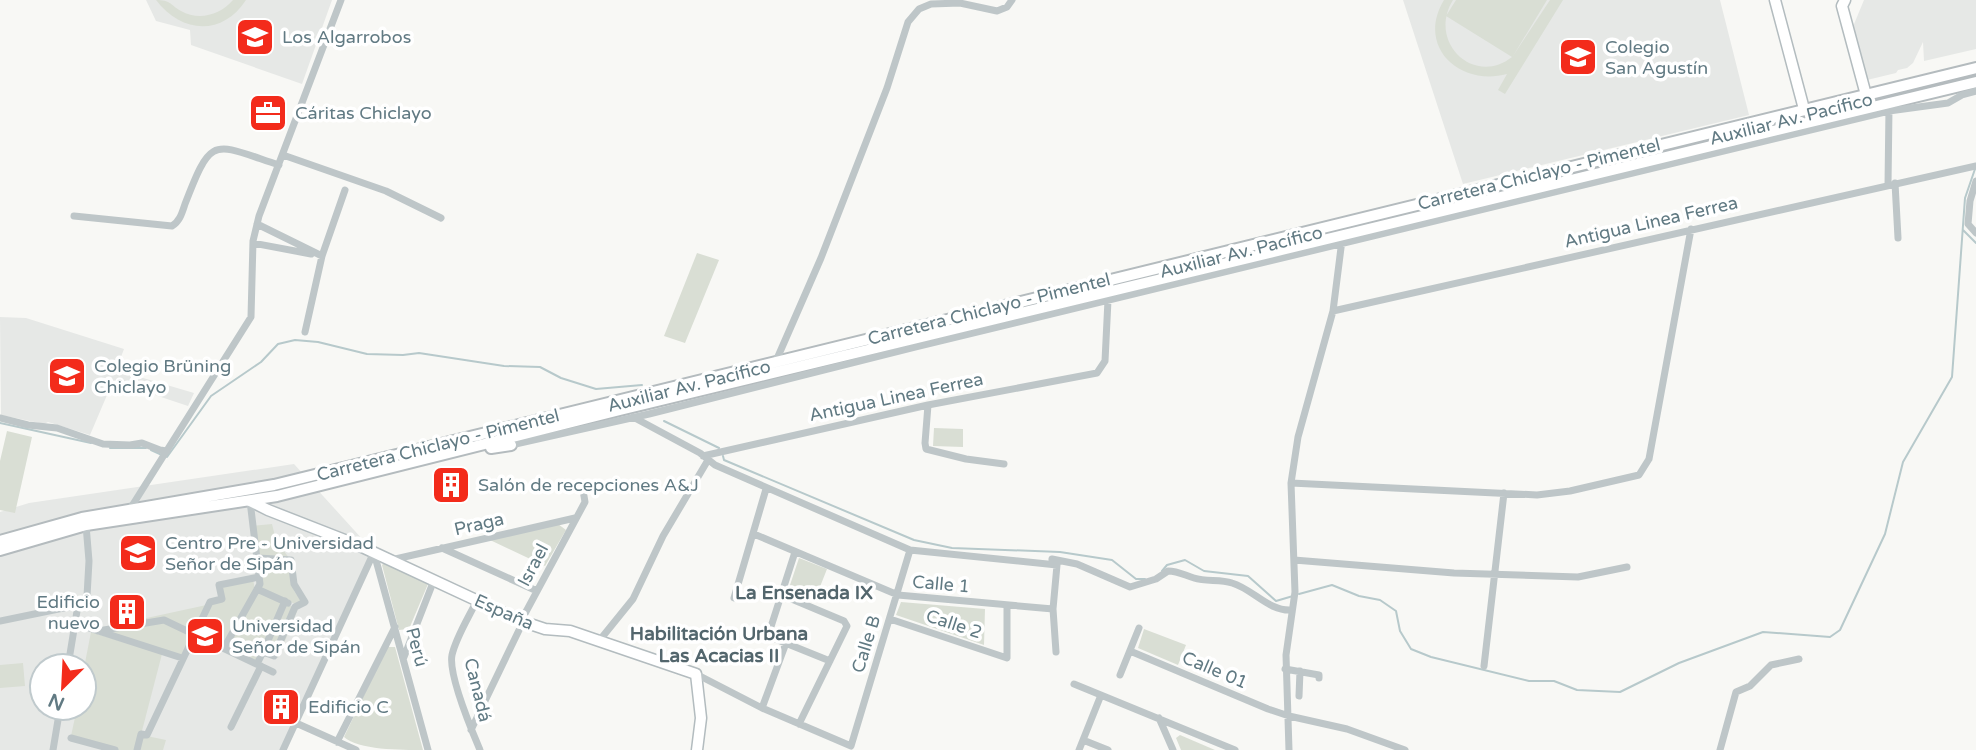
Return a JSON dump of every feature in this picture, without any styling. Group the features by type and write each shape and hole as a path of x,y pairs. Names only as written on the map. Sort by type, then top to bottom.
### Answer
{"main road":[{"name":"Carretera Chiclayo - Pimentel","path":"0,541 82,518 274,485 1976,68"},
{"name":"Carretera Chiclayo - Pimentel","path":"0,550 86,525 250,501 620,410 1108,298 1342,240 1466,205 1870,108 1889,107 1976,82"},
{"path":"1866,95 1871,102 1870,108"},
{"path":"1463,193 1462,201 1466,205"},
{"path":"775,361 780,368 779,373"},
{"path":"443,453 512,445"}],"street":[{"path":"130,509 251,317 253,243 257,224 341,0"},
{"path":"775,361 825,246 887,88 908,22 919,9 931,4 960,3 997,12 1007,7 1012,0"},
{"path":"1775,0 1804,110"},
{"path":"1843,2 1866,95"},
{"name":"Auxiliar Av. Pacífico","path":"1342,240 1889,107 1948,103 1976,91"},
{"path":"1889,107 1891,184 1898,238"},
{"path":"75,216 172,226 180,219 201,164 218,148 230,149 279,165"},
{"path":"283,155 386,191 441,218"},
{"name":"Antigua Linea Ferrea","path":"1333,311 1976,166"},
{"path":"1976,181 1968,224 1976,233"},
{"path":"305,332 322,256 345,190"},
{"path":"257,224 322,256"},
{"path":"1291,483 1537,495 1570,491 1639,475 1649,459 1691,229"},
{"path":"1292,749 1285,669 1295,592 1291,483 1298,437 1333,311 1342,240"},
{"path":"253,243 322,256"},
{"name":"Auxiliar Av. Pacífico","path":"512,445 649,414 1108,298"},
{"name":"Antigua Linea Ferrea","path":"705,458 928,405 1097,373 1105,361 1108,298"},
{"path":"928,405 926,449 966,459 1004,464"},
{"path":"620,410 766,489 910,550 1057,565 1053,609 1056,652"},
{"path":"0,418 57,428 103,444 142,443 160,450 165,455"},
{"path":"599,641 633,599 705,458"},
{"path":"734,598 766,489"},
{"name":"Israel","path":"471,730 521,621 585,502 583,490"},
{"path":"1484,666 1504,493"},
{"path":"223,649 260,584 250,501"},
{"name":"España","path":"250,501 374,552 521,621 545,629 570,631 696,674 762,708 851,746"},
{"name":"Praga","path":"390,560 575,518"},
{"path":"0,621 78,605 87,596 89,561 86,525"},
{"name":"Calle 1","path":"754,534 898,595 1053,609"},
{"path":"442,548 537,591"},
{"name":"Calle B","path":"851,746 910,550"},
{"path":"283,750 374,552"},
{"name":"Perú","path":"374,552 428,750"},
{"path":"795,552 768,636 830,661"},
{"path":"258,558 291,560 294,584 306,602 295,607 274,656 263,652"},
{"path":"1052,559 1077,564 1130,587 1156,579 1167,570 1177,571 1195,578 1230,582 1268,604 1285,610 1293,606"},
{"path":"1294,560 1578,577 1627,568"},
{"path":"137,750 141,734 147,735 210,602 222,599 219,585 259,577"},
{"path":"403,658 434,580"},
{"path":"257,589 295,607"},
{"path":"782,594 846,622 847,626 799,724"},
{"name":"Canadá","path":"477,600 453,654 452,665 471,730 480,750"},
{"path":"231,727 285,601"},
{"path":"70,652 78,605"},
{"name":"Calle 2","path":"890,619 1007,658 1007,606"},
{"path":"98,631 164,620 273,673"},
{"path":"275,624 286,628"},
{"path":"337,742 395,627"},
{"path":"89,628 182,658"},
{"path":"1120,675 1139,628"},
{"path":"762,708 786,643"},
{"name":"Calle 01","path":"1130,651 1289,716 1347,729 1405,750"},
{"path":"1720,750 1735,692 1750,686 1770,665 1799,659"},
{"path":"1285,669 1320,675 1319,678"},
{"path":"1298,696 1300,671"},
{"path":"696,674 701,718 696,750"},
{"path":"1073,684 1235,750"},
{"path":"1079,750 1101,695"},
{"path":"1159,718 1173,750"},
{"path":"53,750 58,722"},
{"path":"296,723 356,750"},
{"path":"71,738 115,750"},
{"path":"1083,740 1108,750"}],"shaded area":[{"name":"Los Algarrobos","path":"146,0 332,0 302,84 191,45 190,30 156,21"},
{"path":"156,0 167,2 188,14 202,16 216,13 233,0 246,0 225,20 214,25 201,26 177,19"},
{"name":"Colegio San Agustín","path":"1403,0 1720,0 1749,115 1463,184"},
{"path":"1444,0 1453,0 1447,14 1456,0 1547,0 1513,56 1550,0 1563,0 1505,94 1498,90 1507,74 1473,74 1447,59 1439,47 1435,33 1437,17","holes":["1446,16 1512,57 1497,65 1483,67 1458,56 1446,31"]},
{"path":"1864,0 1976,0 1976,49 1924,61 1923,42 1913,63 1907,68 1867,80 1852,29"},
{"path":"697,253 719,260 685,343 664,336"},
{"name":"Colegio Brüning Chiclayo","path":"0,317 26,318 124,349 116,370 194,393 188,406 113,381 90,435 48,422 44,424 1,415"},
{"path":"934,428 963,429 963,447 933,446"},
{"path":"7,431 32,437 15,513 0,510 0,461"},
{"path":"294,464 374,552 283,750 0,750 0,512 29,503"},
{"path":"272,524 276,540 289,558 294,591 302,602 300,606 257,588 251,526"},
{"path":"558,524 566,530 545,566 490,540"},
{"path":"799,558 827,569 814,602 788,591"},
{"path":"385,562 426,580 428,584 409,629 399,630 382,565"},
{"path":"253,579 255,590 298,609 278,658 260,650 255,661 193,631 181,656 108,632 105,627 225,601 222,586"},
{"path":"901,602 985,609 984,645 896,615"},
{"path":"1144,629 1186,645 1178,665 1138,648"},
{"path":"91,632 162,654 137,750 118,750 71,736 74,722 98,722 98,652 87,652"},
{"path":"387,647 395,647 423,750 369,747 344,737"},
{"path":"23,663 25,686 0,688 0,665"},
{"path":"142,735 166,740 163,750 139,750"},
{"path":"1180,735 1215,750 1181,750 1176,738"}],"waterway":[{"path":"1299,594 1332,585 1359,596 1380,600 1396,611 1400,631 1411,649 1431,657 1529,681 1554,681 1577,690 1620,692 1679,663 1763,632 1830,637 1840,630 1885,534 1903,462 1952,377 1965,198 1975,169"},
{"path":"1963,230 1976,243"},
{"path":"167,457 211,396 261,362 278,344 295,340 318,342 367,354 419,353 504,366 540,367 561,378 596,389 642,385"},
{"path":"664,421 719,448"},
{"path":"0,423 91,443"},
{"path":"110,448 146,448"},
{"path":"151,450 162,455"},
{"path":"723,456 724,460 914,540 952,548 1060,552 1112,560 1136,579 1145,579"},
{"path":"1162,571 1167,565 1185,560 1204,571 1248,576 1276,601 1293,596"}],"place":[{"name":"Los Algarrobos","path":"255,37"},
{"name":"Colegio San Agustín","path":"1578,57"},
{"name":"Cáritas Chiclayo","path":"268,113"},
{"name":"Colegio Brüning Chiclayo","path":"67,376"},
{"name":"Salón de recepciones A&J","path":"451,485"},
{"name":"Centro Pre - Universidad Señor de Sipán","path":"138,553"},
{"name":"Edificio nuevo","path":"127,612"},
{"name":"Universidad Señor de Sipán","path":"205,636"},
{"name":"Edificio C","path":"281,707"}],"district":[{"name":"La Ensenada IX","path":"804,592"},
{"name":"Habilitación Urbana Las Acacias II","path":"719,644"}]}
